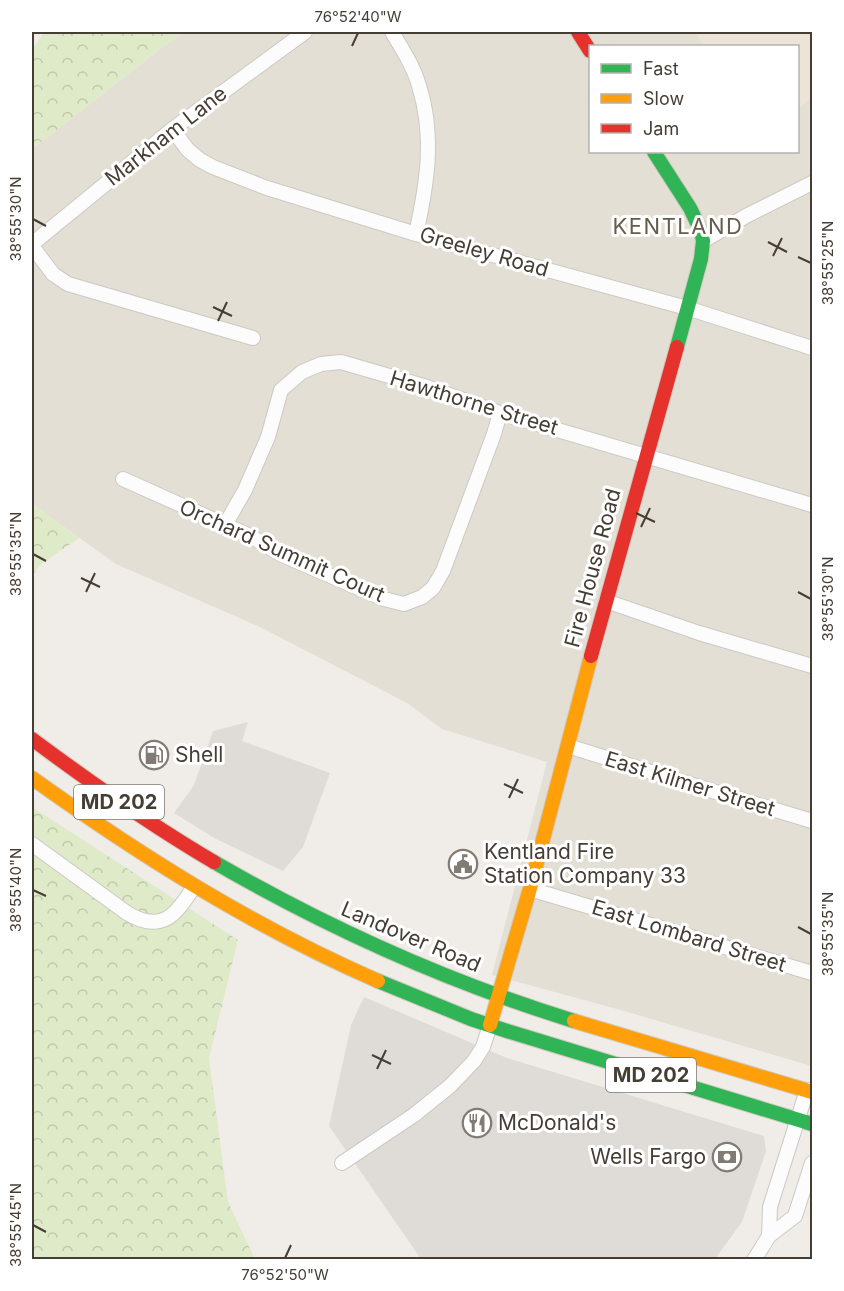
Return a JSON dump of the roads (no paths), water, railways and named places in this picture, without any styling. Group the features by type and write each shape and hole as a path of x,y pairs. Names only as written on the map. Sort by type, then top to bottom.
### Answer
{"main road":[{"path":"578,32 589,48"},
{"path":"655,153 680,190 698,224 703,241"},
{"name":"Fire House Road","path":"490,1025 530,889 606,601 701,261 703,241"},
{"name":"Landover Road","path":"32,739 112,798 202,873 238,912 345,966 490,1025 813,1124"},
{"name":"Landover Road","path":"32,778 123,842 202,873 259,889 321,921 420,965 500,996 583,1023 810,1091"}],"street":[{"name":"Markham Lane","path":"32,245 174,128 305,32"},
{"path":"392,32 406,55 419,85 427,119 428,172 416,234"},
{"name":"Greeley Road","path":"174,128 188,150 200,160 267,188 416,234 687,308 813,348"},
{"path":"703,241 746,216 813,183"},
{"path":"32,245 53,274 68,284 253,338"},
{"name":"Hawthorne Street","path":"225,525 246,490 268,437 281,390 302,372 321,364 341,362 427,387 500,413 813,505"},
{"name":"Orchard Summit Court","path":"123,479 252,537 280,554 384,599 404,604 422,597 433,588 443,571 500,413"},
{"path":"606,601 699,633 813,666"},
{"name":"East Kilmer Street","path":"568,746 813,821"},
{"path":"32,843 127,913 145,922 161,921 173,915 183,905 202,873"},
{"name":"East Lombard Street","path":"530,889 813,973"},
{"path":"342,1163 414,1115 450,1086 474,1061 483,1047 490,1025"},
{"path":"769,1236 770,1207 797,1119 810,1091"},
{"path":"754,1260 769,1236 795,1216 813,1163"}],"place":[{"name":"Shell","path":"154,755"},
{"name":"Kentland Fire Station Company 33","path":"463,864"},
{"name":"McDonald's","path":"477,1123"},
{"name":"Wells Fargo","path":"727,1157"}],"district":[{"name":"KENTLAND","path":"678,226"}]}
